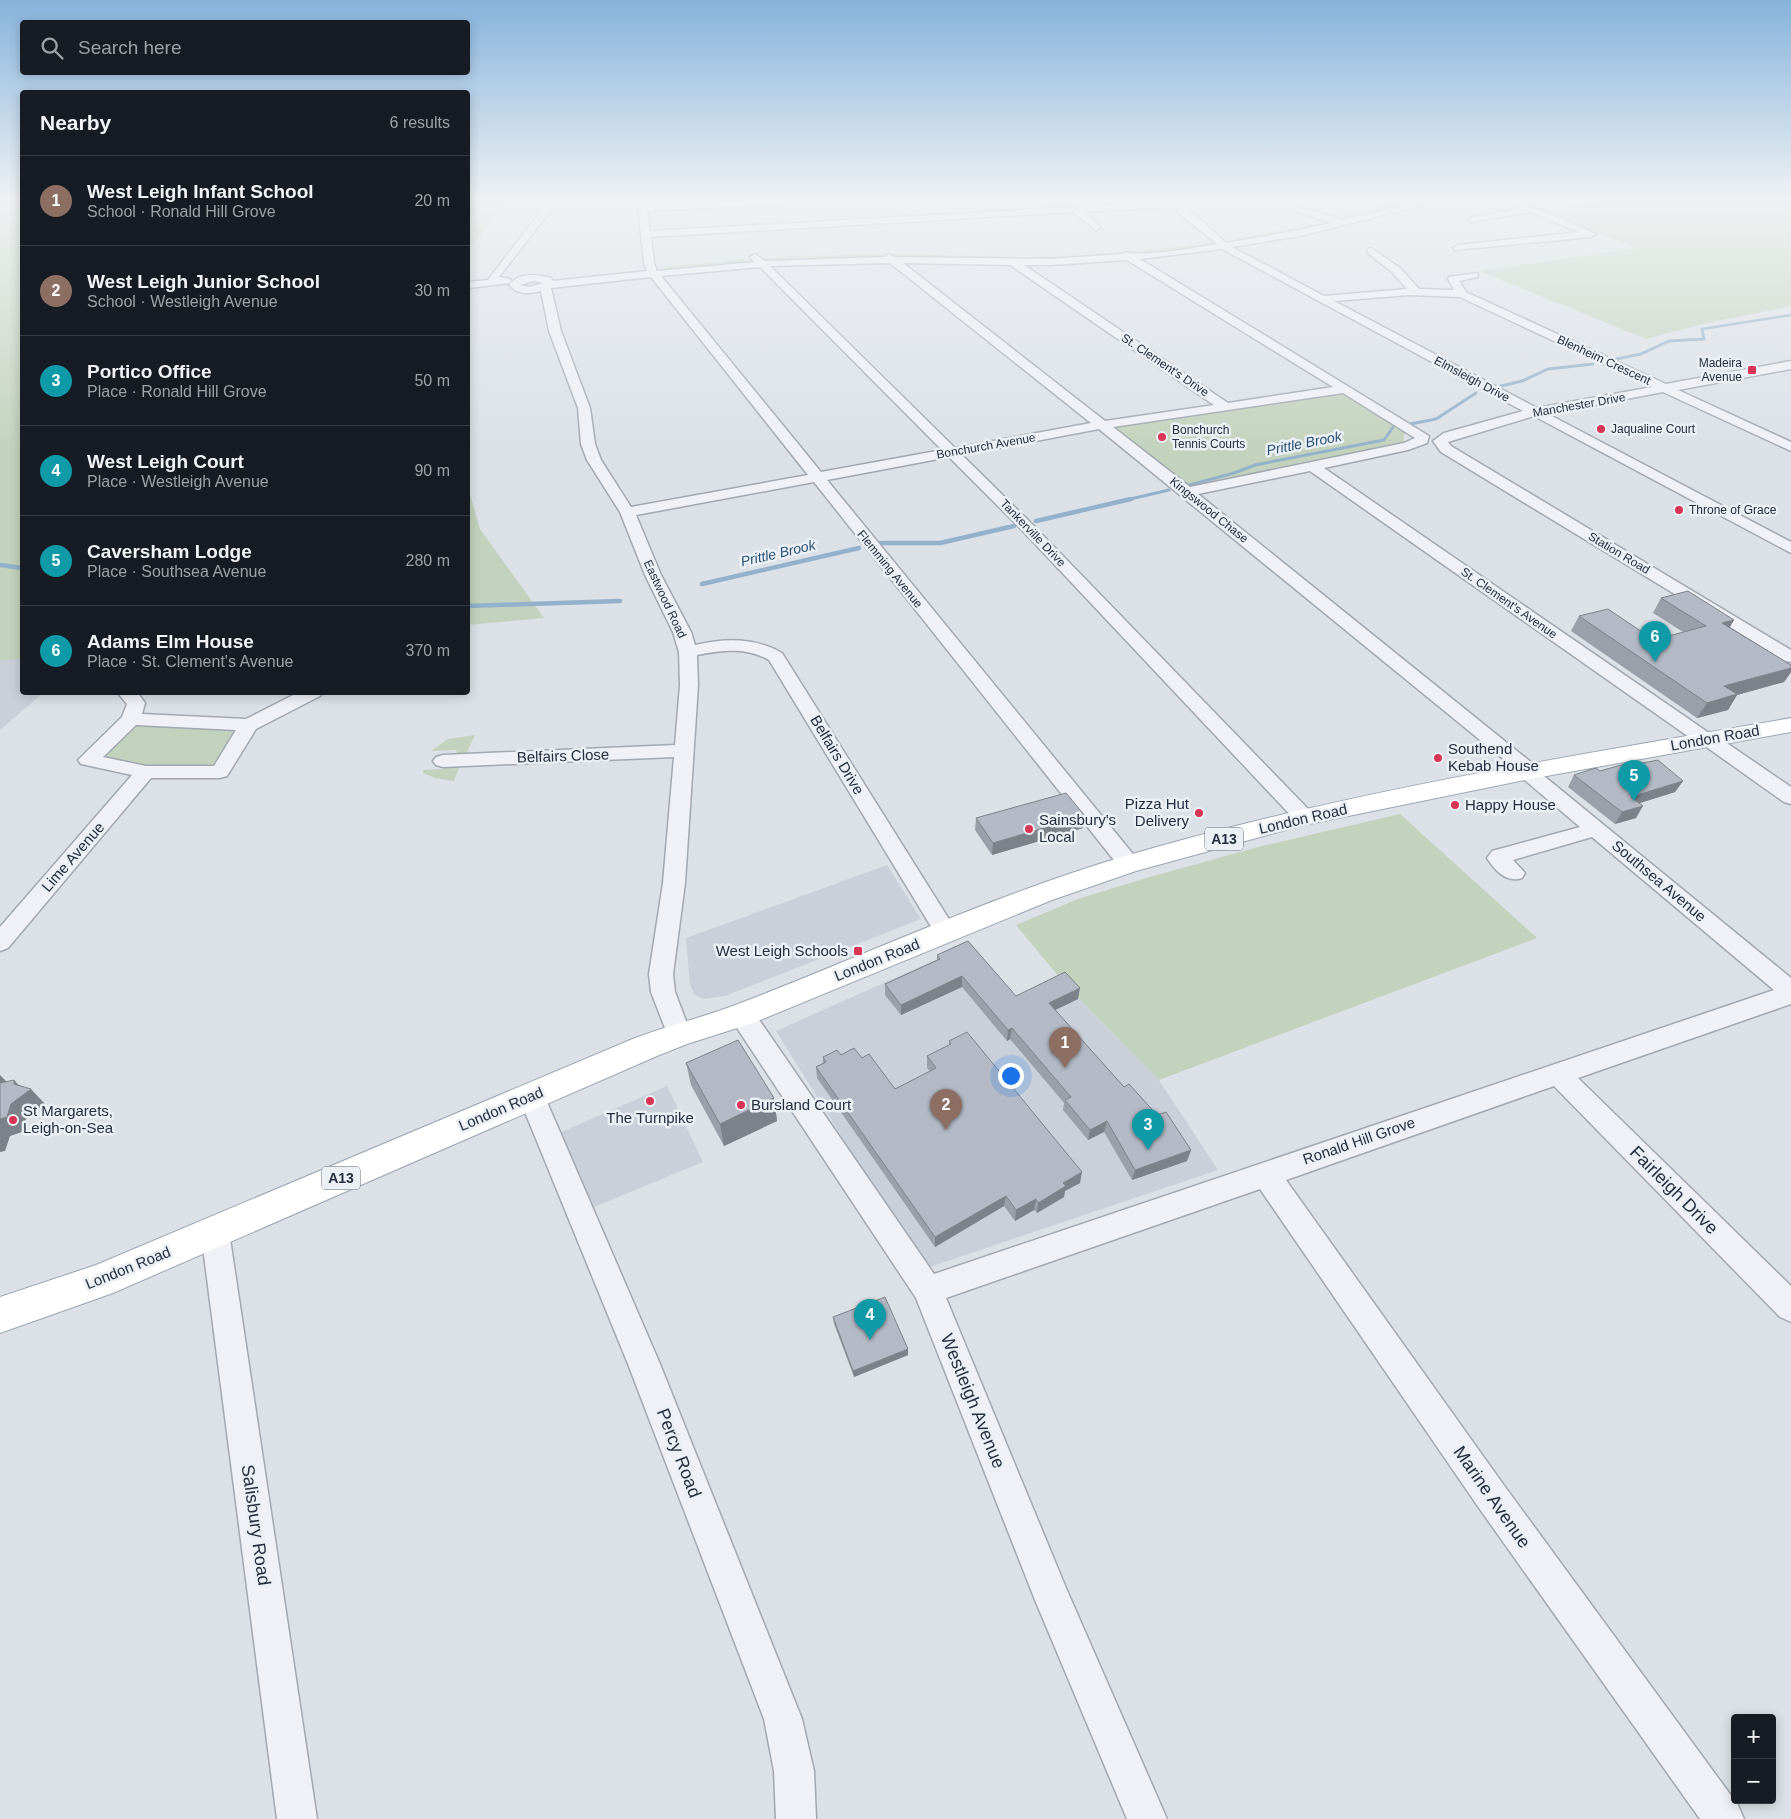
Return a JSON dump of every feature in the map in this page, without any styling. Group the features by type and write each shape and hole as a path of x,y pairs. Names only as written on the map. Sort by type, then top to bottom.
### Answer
{"main road":[{"name":"London Road","path":"0,1315 100,1281 679,1034 742,1015 1042,893 1129,864 1304,817 1529,771 1791,725"}],"street":[{"path":"470,286 487,283"},
{"path":"521,283 547,290 584,283"},
{"path":"470,286 525,283"},
{"path":"547,283 547,290"},
{"name":"Flemming Avenue","path":"661,283 1129,864"},
{"name":"Tankerville Drive","path":"781,283 1026,526 1304,817"},
{"name":"Kingswood Chase","path":"923,283 1187,492 1529,771"},
{"name":"St. Clement's Drive","path":"1045,283 1226,407"},
{"path":"1172,283 1422,436 1422,440 1416,443 1187,492"},
{"name":"Elmsleigh Drive","path":"1293,283 1791,548"},
{"path":"1408,283 1416,292"},
{"path":"1455,283 1462,294"},
{"name":"Eastwood Road","path":"547,290 555,331 584,408 588,444 594,460 627,512 653,575 682,632 688,652 689,685 674,883 661,974 663,992 679,1034"},
{"name":"Blenheim Crescent","path":"1322,299 1374,293 1462,294 1791,447"},
{"name":"Manchester Drive","path":"1446,449 1440,445 1442,438 1516,417 1791,365"},
{"path":"1761,370 1782,379"},
{"name":"Bonchurch Avenue","path":"627,512 1102,425 1346,389"},
{"name":"Station Road","path":"1446,449 1791,657"},
{"name":"St. Clement's Avenue","path":"1312,466 1791,797"},
{"name":"Belfairs Drive","path":"688,652 719,645 746,644 776,656 946,932"},
{"path":"129,695 136,702 131,719 88,760 146,772 220,772 249,725"},
{"path":"131,719 249,725 308,695"},
{"name":"Belfairs Close","path":"443,761 684,751"},
{"name":"Southsea Avenue","path":"1529,771 1791,992"},
{"name":"Lime Avenue","path":"0,942 146,772"},
{"path":"1514,874 1498,858 1500,856 1596,829"},
{"name":"Ronald Hill Grove","path":"928,1290 1791,992"},
{"name":"Westleigh Avenue","path":"742,1015 928,1290 1053,1600 1147,1819"},
{"name":"Fairleigh Drive","path":"1557,1073 1791,1307"},
{"name":"Percy Road","path":"531,1096 644,1364 783,1719 794,1771 796,1819"},
{"name":"Marine Avenue","path":"1265,1173 1491,1496 1724,1819"},
{"name":"Salisbury Road","path":"215,1232 297,1819"}],"shaded area":[{"path":"20,657 20,695 41,695 0,730 0,658"},
{"path":"887,865 921,919 725,996 703,999 694,994 690,985 686,938"},
{"path":"964,947 1015,1007 1064,983 1159,1080 1218,1170 924,1269 776,1031"},
{"path":"667,1086 703,1162 592,1208 559,1133"}],"green space":[{"path":"0,283 20,283 20,659 0,660"},
{"path":"1508,283 1791,283 1791,306 1698,325 1646,339"},
{"path":"1347,394 1405,431 1403,443 1187,486 1113,427 1229,408"},
{"path":"470,494 480,529 544,618 470,625"},
{"path":"133,722 244,728 217,769 148,768 97,758"},
{"path":"475,735 466,754 458,755 456,750 431,751 448,739"},
{"path":"461,762 454,781 435,778 423,773 423,770 443,769 447,763"},
{"path":"1400,814 1537,938 1159,1080 1064,983 1016,925 1078,899 1146,878 1262,846"}],"building":[{"path":"1688,591 1734,620 1722,623 1791,665 1791,668 1724,686 1737,694 1707,703 1579,616 1608,609 1654,640 1706,626 1661,598"},
{"path":"1658,760 1683,781 1631,797 1643,806 1622,812 1574,775 1596,768 1600,771 1628,763 1632,765"},
{"path":"1066,793 1085,816 993,843 976,818"},
{"path":"968,941 1016,996 1065,972 1080,988 1049,1003 1124,1087 1129,1084 1157,1115 1166,1112 1191,1150 1135,1170 1107,1121 1090,1130 1065,1100 1071,1097 1012,1028 1008,1030 962,976 901,1005 885,984 940,959 937,955"},
{"path":"967,1032 1082,1172 1063,1183 1066,1186 1038,1203 1036,1199 1016,1210 1006,1196 935,1237 816,1067 826,1062 823,1057 837,1050 841,1055 854,1048 862,1058 869,1054 895,1089 936,1068 927,1056 951,1044 949,1041"},
{"path":"738,1040 774,1098 720,1124 686,1063"},
{"path":"14,1080 14,1084 31,1089 11,1104 7,1117 0,1119 0,1083"},
{"path":"885,1297 908,1349 853,1371 833,1317"}],"waterway":[{"name":"Prittle Brook","path":"1702,329 1791,315"},
{"name":"Prittle Brook","path":"1611,360 1641,354 1669,341 1704,339 1702,329"},
{"name":"Prittle Brook","path":"1497,387 1522,381 1548,369 1593,364"},
{"name":"Prittle Brook","path":"1410,424 1436,419 1476,393"},
{"name":"Prittle Brook","path":"1186,486 1234,473 1255,465 1384,440 1393,427"},
{"name":"Prittle Brook","path":"1126,500 1169,490"},
{"name":"Prittle Brook","path":"1036,521 1131,499"},
{"name":"Prittle Brook","path":"881,543 940,543 1014,526"},
{"name":"Prittle Brook","path":"702,584 859,548"},
{"name":"Prittle Brook","path":"0,565 20,568"},
{"name":"Prittle Brook","path":"470,606 620,601"}],"place":[{"name":"Madeira Avenue","path":"1752,370"},
{"name":"Jaqualine Court","path":"1601,429"},
{"name":"Bonchurch Tennis Courts","path":"1162,437"},
{"name":"Throne of Grace","path":"1679,510"},
{"name":"Adams Elm House","path":"1655,662"},
{"name":"Southend Kebab House","path":"1438,758"},
{"name":"Caversham Lodge","path":"1634,801"},
{"name":"Happy House","path":"1455,805"},
{"name":"Pizza Hut Delivery","path":"1199,813"},
{"name":"Sainsbury's Local","path":"1029,829"},
{"name":"West Leigh Schools","path":"858,951"},
{"name":"West Leigh Infant School","path":"1065,1068"},
{"name":"The Turnpike","path":"650,1101"},
{"name":"Bursland Court","path":"741,1105"},
{"name":"St Margarets, Leigh-on-Sea","path":"13,1120"},
{"name":"West Leigh Junior School","path":"946,1130"},
{"name":"Portico Office","path":"1148,1150"},
{"name":"West Leigh Court","path":"870,1340"}]}
